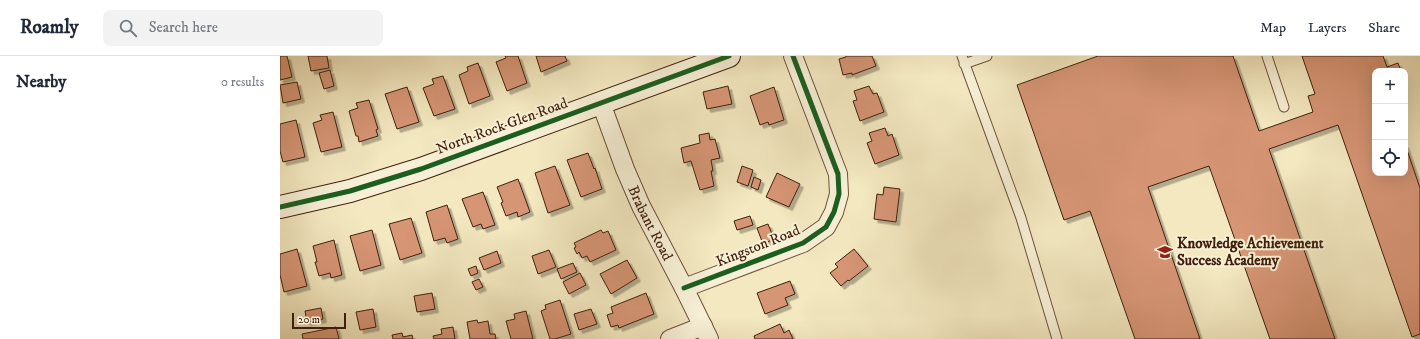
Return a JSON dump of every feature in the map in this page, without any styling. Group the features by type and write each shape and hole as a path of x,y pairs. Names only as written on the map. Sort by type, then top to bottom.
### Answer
{"street":[{"name":"North Rock Glen Road","path":"280,207 350,191 421,169 729,56"},
{"name":"Kingston Road","path":"684,288 803,243 826,227 834,212 839,194 838,174 793,56"},
{"name":"Brabant Road","path":"601,103 625,169 641,206 706,333"},
{"path":"670,339 706,333"}],"lane":[{"path":"987,56 963,60 1022,218 1057,339"},
{"path":"1267,56 1284,107"}],"building":[{"path":"280,56 287,56 292,77 280,80"},
{"path":"308,56 327,56 329,68 311,71"},
{"path":"505,56 518,56 527,83 507,91 496,62 506,58"},
{"path":"536,56 565,56 567,61 541,72"},
{"path":"846,56 872,56 876,66 852,75 852,73 843,75 839,59"},
{"path":"1098,56 1233,56 1259,131 1313,112 1308,96 1315,94 1302,56 1383,56 1387,67 1398,63 1400,68 1372,68 1372,176 1408,176 1408,153 1420,188 1420,334 1412,337 1338,125 1269,149 1335,339 1270,339 1209,166 1148,187 1200,339 1135,339 1090,211 1064,220 1017,85"},
{"path":"478,63 490,96 469,104 459,75 468,71 467,67"},
{"path":"330,70 334,86 324,89 319,73"},
{"path":"443,76 455,109 434,116 423,88 434,84 432,79"},
{"path":"297,82 301,99 283,103 280,85"},
{"path":"728,86 732,104 707,109 703,92"},
{"path":"869,86 873,94 877,93 884,112 860,121 853,101 857,100 854,91"},
{"path":"407,87 419,122 397,129 385,94"},
{"path":"774,87 784,120 769,125 768,122 760,125 750,96"},
{"path":"369,100 378,129 376,130 378,136 359,142 349,111 358,108 356,103"},
{"path":"333,112 342,147 321,152 313,123 322,120 320,115"},
{"path":"296,120 305,157 283,162 280,151 280,124"},
{"path":"885,128 888,136 892,134 899,155 875,164 867,143 872,141 869,133"},
{"path":"709,133 710,140 715,139 720,158 711,160 713,171 711,171 714,186 700,190 691,161 684,163 681,148 700,143 699,135"},
{"path":"588,153 602,189 581,197 567,160"},
{"path":"555,166 570,205 548,213 535,173"},
{"path":"742,166 753,170 748,186 737,182"},
{"path":"777,173 800,184 789,207 766,197"},
{"path":"754,177 761,180 758,190 751,187"},
{"path":"518,179 530,212 518,217 517,212 506,216 501,203 503,202 497,187"},
{"path":"884,187 900,189 896,222 874,219 877,194 883,195"},
{"path":"483,192 495,225 483,229 481,224 473,227 462,199"},
{"path":"447,205 458,239 447,243 445,238 434,241 426,212"},
{"path":"750,216 753,225 737,230 734,221"},
{"path":"411,218 422,253 400,260 389,224"},
{"path":"768,224 774,239 763,244 757,228"},
{"path":"372,230 381,265 360,271 350,236"},
{"path":"601,230 603,233 608,231 616,250 590,262 587,256 582,258 579,252 577,254 574,248 576,247 574,243"},
{"path":"334,240 342,275 331,278 330,273 319,276 313,246"},
{"path":"297,249 307,286 284,292 280,275 280,254"},
{"path":"854,249 868,266 841,286 830,273 838,267 835,264"},
{"path":"549,250 556,267 538,274 532,256"},
{"path":"497,251 501,263 484,270 479,258"},
{"path":"627,260 637,278 611,294 600,274"},
{"path":"573,263 577,272 561,279 557,269"},
{"path":"476,266 478,273 471,276 468,269"},
{"path":"580,273 586,285 569,294 563,282"},
{"path":"479,279 483,287 476,290 472,282"},
{"path":"790,281 795,294 785,298 788,305 765,314 757,293"},
{"path":"432,293 435,309 417,312 414,296"},
{"path":"646,293 654,314 619,328 618,325 611,327 607,315 613,313 611,307"},
{"path":"560,300 571,334 550,339 541,311 546,309 545,305"},
{"path":"321,308 323,319 307,322 305,311"},
{"path":"373,309 376,327 360,330 356,312"},
{"path":"591,309 597,324 579,330 574,314"},
{"path":"526,311 533,339 511,339 506,321 515,319 514,314"},
{"path":"477,320 478,323 488,321 490,334 495,334 496,339 470,339 467,322"},
{"path":"780,324 784,333 789,330 793,339 755,339 754,336"},
{"path":"336,327 339,339 303,339 302,334"},
{"path":"453,327 455,339 434,339 433,336 442,334 441,329"},
{"path":"402,333 403,337 412,335 413,339 393,339 392,335"}],"cycle path":[{"path":"280,207 350,191 421,169 729,56"},
{"path":"684,288 803,243 826,227 834,212 839,194 838,174 793,56"}],"place":[{"name":"Knowledge Achievement Success Academy","path":"1165,252"}]}
